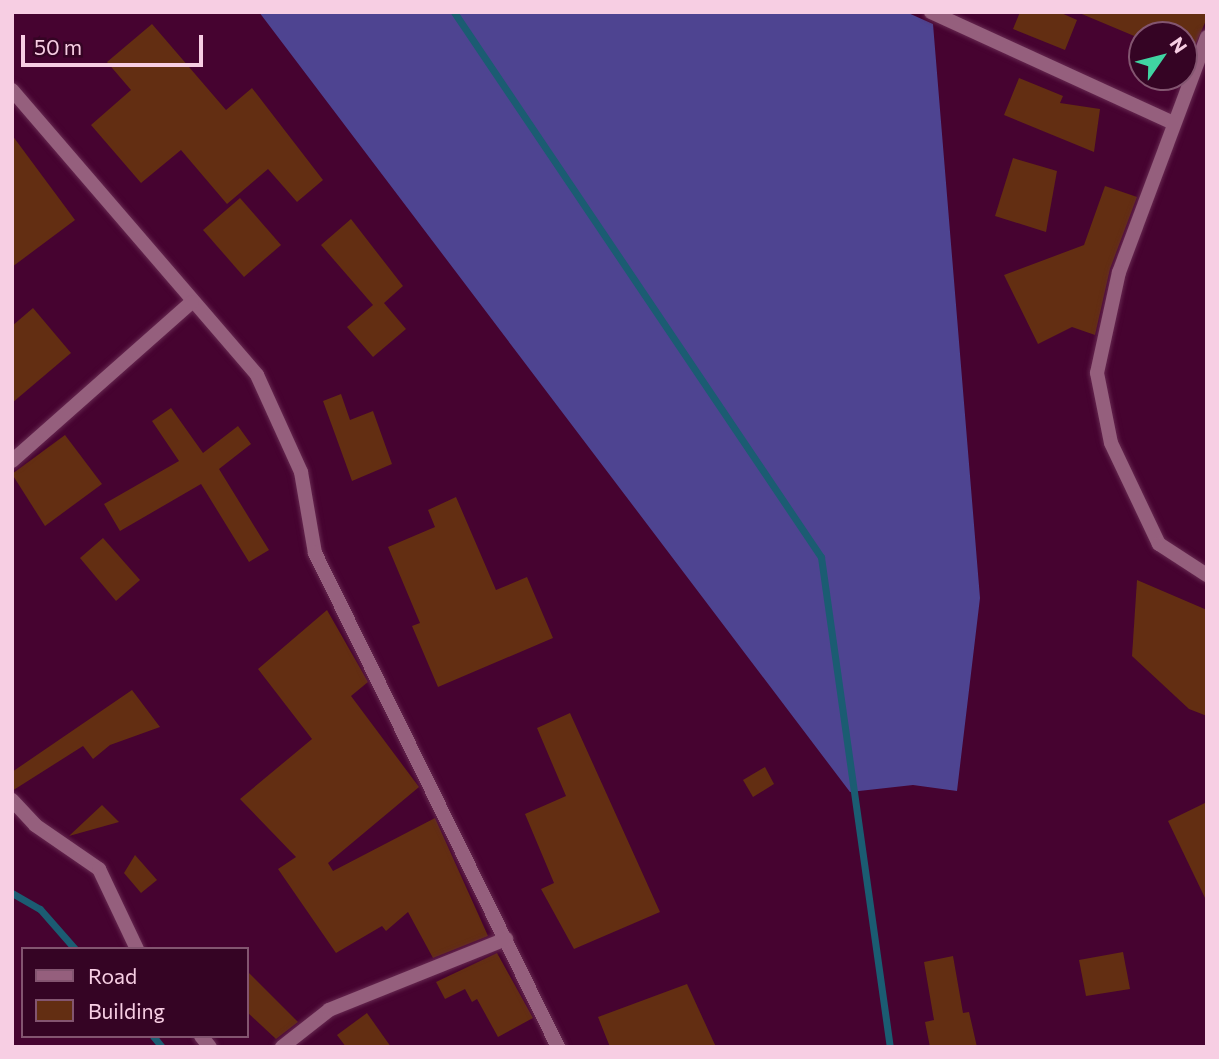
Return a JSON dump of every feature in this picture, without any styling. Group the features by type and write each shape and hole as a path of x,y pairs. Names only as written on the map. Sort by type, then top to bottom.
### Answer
{"street":[{"path":"931,12 1174,123"},
{"path":"1207,37 1119,272 1097,373 1111,443 1159,544 1207,575"},
{"path":"12,90 18,109 257,375 288,431 315,553 558,1047"},
{"path":"12,461 192,302"},
{"path":"12,800 35,825 99,869 137,947"},
{"path":"282,1047 329,1010 506,939"}],"shaded area":[{"path":"259,12 906,12 933,24 980,598 957,791 913,785 850,792"}],"building":[{"path":"1020,12 1059,12 1077,20 1065,50 1013,29"},
{"path":"1077,12 1207,12 1198,39 1198,21 1128,21 1128,33"},
{"path":"152,24 226,110 252,88 323,180 297,202 268,169 227,204 181,150 141,183 91,125 131,90 107,62"},
{"path":"1019,78 1063,96 1060,103 1100,109 1094,152 1004,115"},
{"path":"12,135 75,220 12,267"},
{"path":"1013,158 1057,171 1046,232 995,216"},
{"path":"1105,186 1137,197 1110,269 1095,335 1072,327 1038,344 1004,275 1084,245"},
{"path":"240,198 281,245 244,277 203,230"},
{"path":"351,219 403,286 384,303 406,329 373,357 347,327 373,305 321,245"},
{"path":"33,308 71,353 12,403 12,326"},
{"path":"341,394 350,420 373,411 392,464 352,481 323,401"},
{"path":"171,408 203,453 238,426 251,444 219,469 269,550 249,562 201,484 120,531 104,504 179,461 152,421"},
{"path":"65,435 102,484 45,526 12,474"},
{"path":"456,497 496,590 527,577 553,638 438,687 412,626 420,623 388,547 435,527 428,510"},
{"path":"103,538 140,580 116,601 80,558"},
{"path":"1137,580 1207,610 1207,716 1189,709 1132,656"},
{"path":"327,610 368,682 351,696 419,787 328,863 333,871 435,818 488,936 433,958 408,912 386,931 382,926 336,953 278,869 296,857 240,799 312,739 258,669"},
{"path":"132,690 160,727 110,745 93,759 83,746 12,791 12,772"},
{"path":"570,713 660,912 574,949 541,889 554,883 525,814 566,796 537,728"},
{"path":"765,767 774,784 753,797 743,780"},
{"path":"1207,802 1207,902 1168,821"},
{"path":"102,805 119,822 69,836"},
{"path":"135,855 157,880 141,893 124,873"},
{"path":"1123,952 1130,989 1086,996 1079,960"},
{"path":"497,953 533,1018 498,1037 477,999 472,1002 465,989 445,999 436,982"},
{"path":"953,956 963,1013 969,1012 977,1047 930,1047 925,1022 934,1020 924,962"},
{"path":"248,972 298,1022 276,1039 248,1013"},
{"path":"687,984 716,1047 610,1047 598,1017"},
{"path":"367,1013 391,1047 346,1047 337,1035"}],"waterway":[{"path":"454,12 821,557 890,1047"},
{"path":"12,893 40,909 73,947"},
{"path":"155,1038 162,1047"}]}
